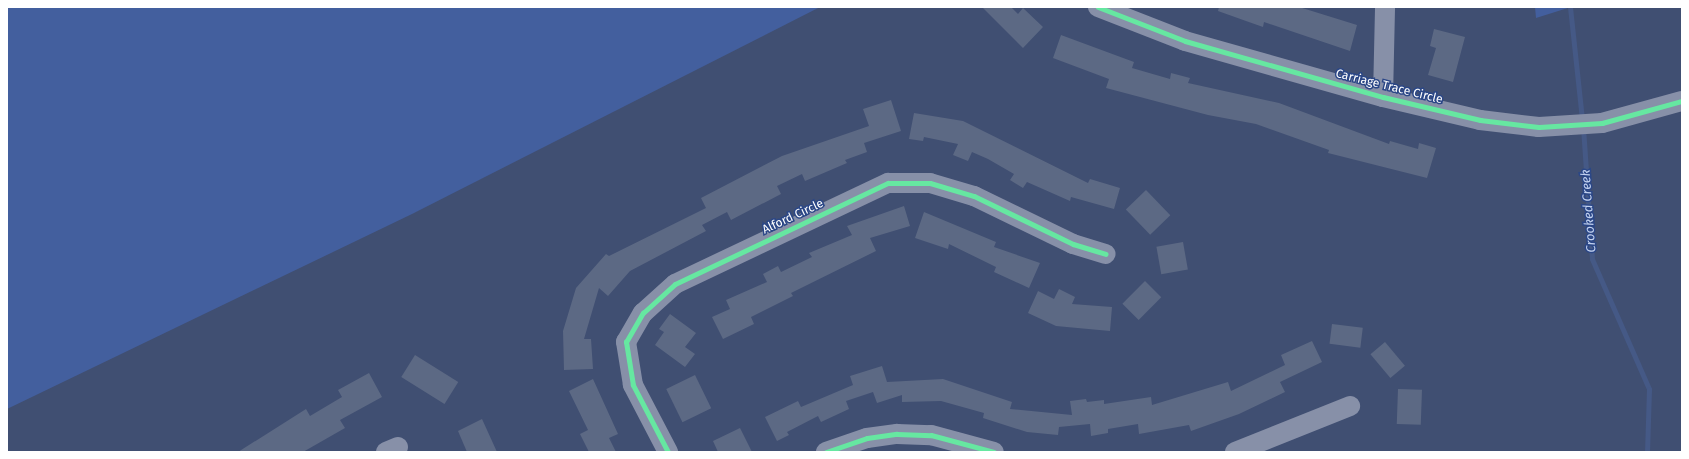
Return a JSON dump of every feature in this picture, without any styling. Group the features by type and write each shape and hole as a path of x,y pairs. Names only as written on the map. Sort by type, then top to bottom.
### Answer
{"street":[{"name":"Carriage Trace Circle","path":"1098,7 1185,41 1383,97 1480,120 1539,127 1602,123 1682,101"},
{"name":"Carriage Trace Circle","path":"1383,97 1385,7"},
{"name":"Alford Circle","path":"668,452 633,385 626,342 643,313 675,284 888,183 930,183 974,196 1073,244 1105,254"},
{"path":"1235,452 1350,406"},
{"path":"826,452 867,438 896,434 931,435 994,452"}],"shaded area":[{"path":"7,7 820,7 412,214 7,409"},
{"path":"1535,7 1571,7 1536,18"}],"building":[{"path":"982,7 1011,7 1018,14 1023,8 1043,27 1023,48"},
{"path":"1219,7 1299,7 1357,25 1350,51 1264,22 1263,27 1218,11"},
{"path":"1434,29 1465,37 1453,82 1428,75 1436,48 1430,46"},
{"path":"1061,35 1134,62 1132,68 1170,79 1171,73 1190,78 1188,83 1279,103 1389,144 1390,141 1418,149 1419,143 1436,148 1427,178 1328,153 1329,150 1256,124 1208,115 1106,88 1109,79 1053,58"},
{"path":"891,100 901,131 864,143 867,152 845,160 847,163 805,181 802,174 777,186 781,194 731,220 727,212 702,225 706,231 630,271 608,296 599,288 584,339 591,339 593,369 564,370 563,331 576,288 606,254 609,256 706,208 701,198 782,156 869,126 863,109"},
{"path":"914,113 963,121 1088,183 1090,179 1120,188 1114,209 1071,197 1070,201 1027,182 1023,188 1010,180 1014,174 988,159 972,152 968,161 953,155 958,144 924,137 923,141 909,139"},
{"path":"1146,190 1170,215 1150,235 1126,209"},
{"path":"904,206 910,226 870,238 876,251 791,293 793,296 751,317 754,324 723,339 712,317 730,309 726,300 767,282 763,274 778,266 781,272 812,257 809,253 852,235 847,226"},
{"path":"924,212 996,242 994,247 1040,263 1029,288 994,272 996,267 949,244 948,249 915,238"},
{"path":"1183,242 1188,270 1161,274 1156,247"},
{"path":"1145,281 1161,297 1139,320 1122,304"},
{"path":"1059,289 1075,297 1072,304 1112,307 1110,331 1056,326 1028,313 1038,291 1054,299"},
{"path":"670,314 696,333 685,347 695,354 685,367 655,345 664,332 659,329"},
{"path":"1332,324 1363,328 1360,348 1330,344"},
{"path":"1312,341 1322,362 1280,382 1285,392 1239,414 1191,431 1189,425 1139,434 1138,424 1108,429 1108,433 1091,436 1090,424 1059,427 1058,435 1027,432 983,418 984,413 941,401 902,402 902,395 877,403 873,392 846,401 849,409 821,422 818,416 787,432 789,435 777,441 765,417 798,401 801,407 853,385 850,376 882,366 887,382 943,379 1012,402 1010,409 1072,415 1070,401 1086,399 1087,402 1104,400 1104,404 1151,397 1152,405 1228,382 1231,391 1285,365 1281,355"},
{"path":"1385,342 1405,366 1390,378 1370,354"},
{"path":"415,355 458,382 444,404 401,377"},
{"path":"369,373 382,397 340,420 345,428 303,452 238,452 306,409 310,416 342,397 338,390"},
{"path":"695,375 711,408 682,422 666,389"},
{"path":"593,379 618,434 609,438 616,452 589,452 580,434 588,430 569,391"},
{"path":"1398,389 1422,390 1421,425 1397,424"},
{"path":"482,419 497,452 467,452 458,431"},
{"path":"740,428 752,452 718,452 713,441"}],"waterway":[{"name":"Crooked Creek","path":"1570,7 1582,119"},
{"name":"Crooked Creek","path":"1583,127 1592,259 1649,389 1647,452"}],"cycle path":[{"path":"1098,7 1185,41 1383,97 1480,120 1539,127 1602,123 1682,101"},
{"path":"668,452 633,385 626,342 643,313 675,284 888,183 930,183 974,196 1073,244 1105,254"},
{"path":"826,452 867,438 897,434 931,435 994,452"}]}
